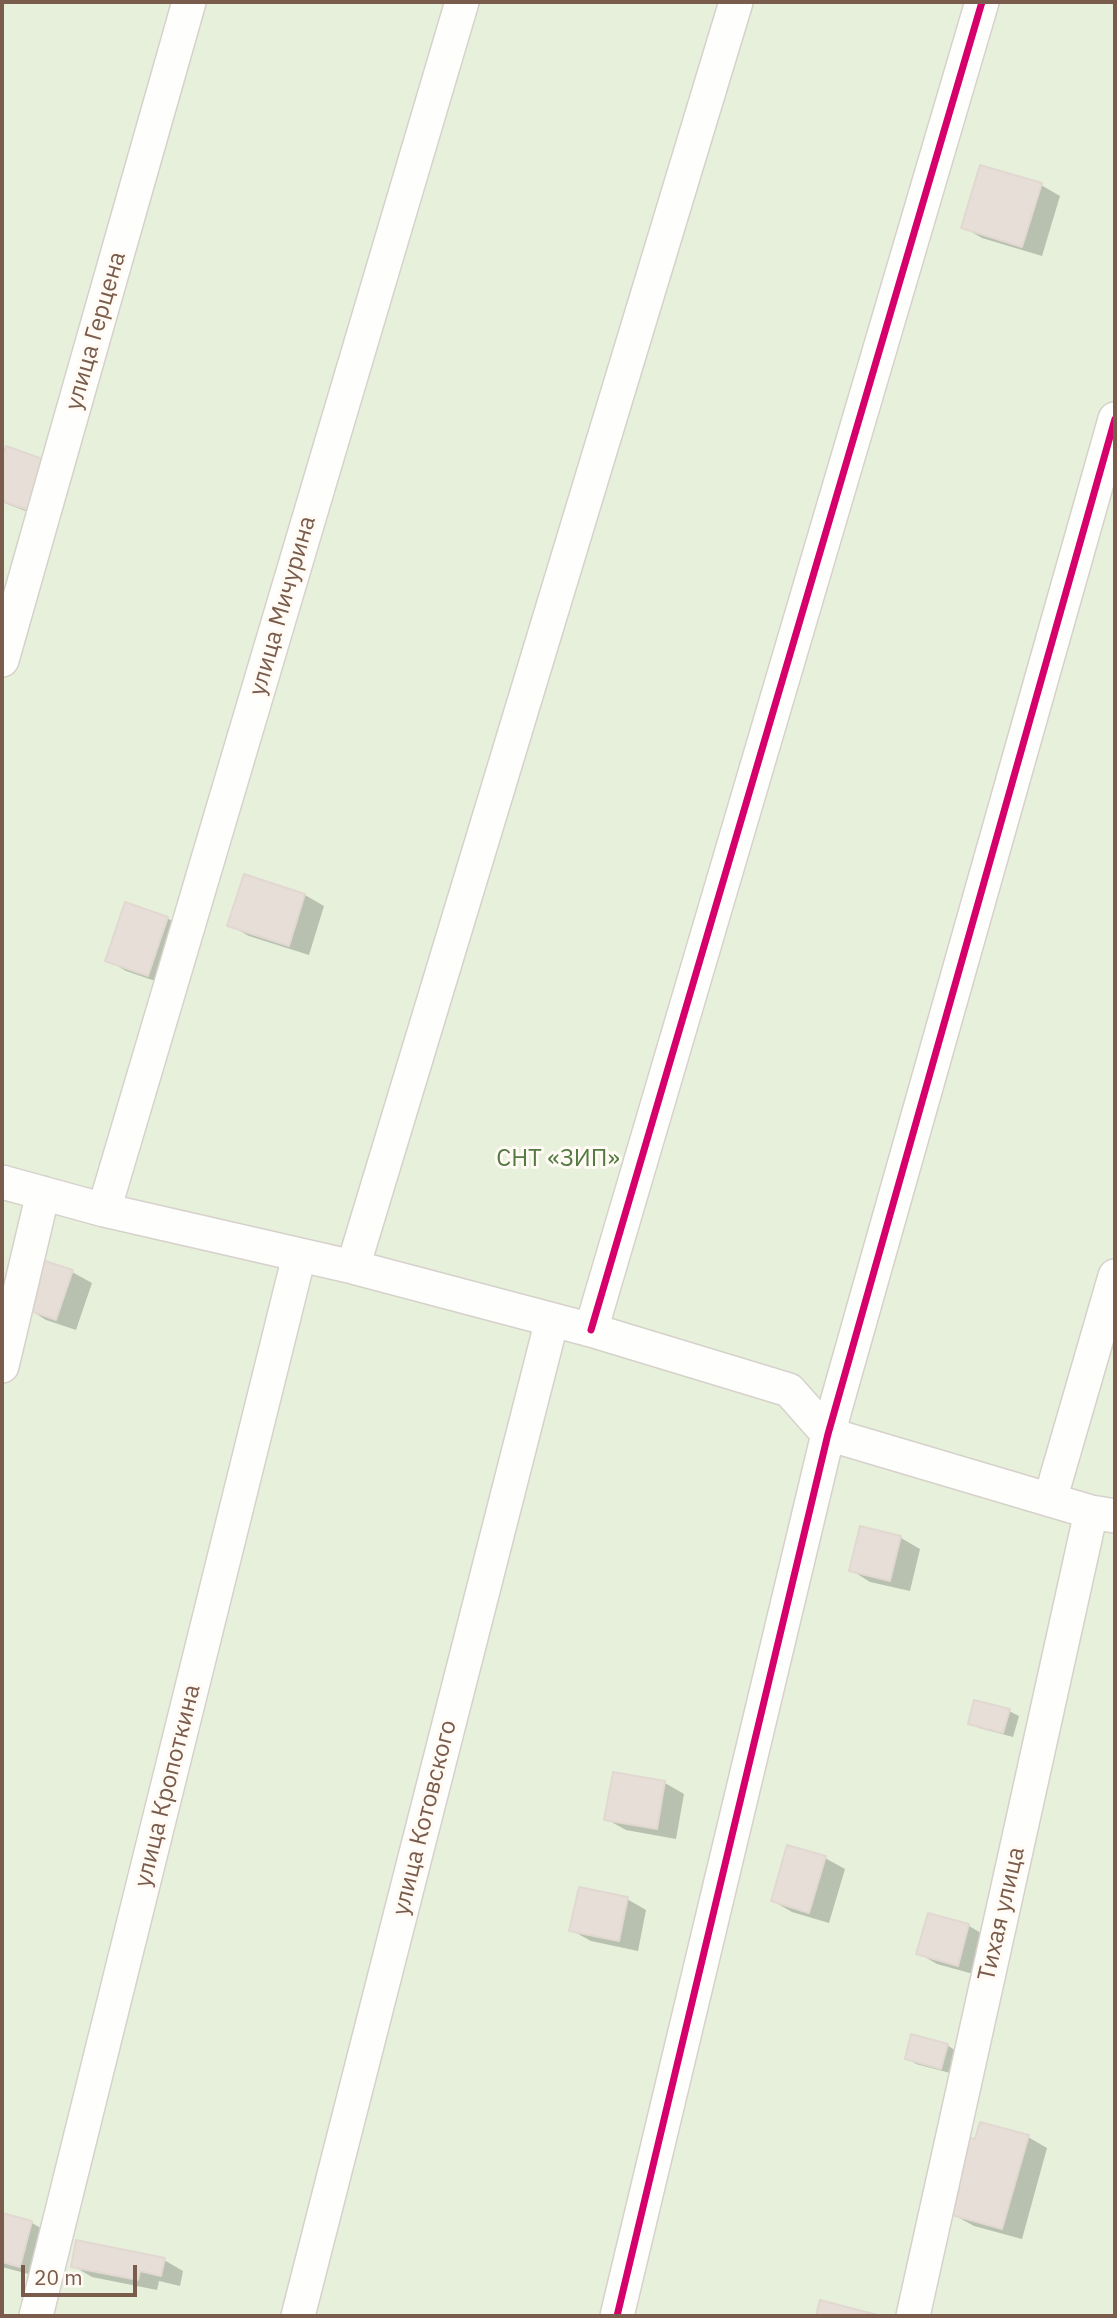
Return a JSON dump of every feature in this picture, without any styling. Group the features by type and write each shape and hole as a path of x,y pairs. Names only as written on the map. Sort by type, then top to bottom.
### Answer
{"street":[{"name":"улица Герцена","path":"2,660 189,2"},
{"name":"улица Мичурина","path":"104,1210 462,2"},
{"path":"353,1267 736,2"},
{"path":"591,1330 982,2"},
{"path":"617,2316 828,1434 1115,419"},
{"path":"2,1182 104,1210 353,1267 591,1330 789,1390 828,1434 1103,1514"},
{"path":"2,1366 43,1193"},
{"name":"улица Кропоткина","path":"36,2316 299,1256"},
{"path":"1051,1500 1115,1276"},
{"name":"улица Котовского","path":"298,2316 552,1320"},
{"name":"Тихая улица","path":"912,2316 1103,1514"}],"green space":[{"name":"СНТ «ЗИП»","path":"2,2 1115,2 1115,2316 2,2316"}],"building":[{"path":"980,165 1042,183 1022,247 961,228"},
{"path":"6,446 51,462 34,512 2,501 2,457"},
{"path":"244,874 305,894 289,946 227,926"},
{"path":"125,902 168,917 148,976 105,961"},
{"path":"42,1260 73,1270 56,1320 25,1309"},
{"path":"860,1526 901,1536 890,1581 849,1571"},
{"path":"974,1700 1010,1709 1003,1733 968,1724"},
{"path":"613,1772 665,1781 657,1829 604,1820"},
{"path":"787,1845 826,1856 809,1913 771,1901"},
{"path":"579,1887 628,1897 619,1941 569,1931"},
{"path":"928,1913 969,1924 958,1966 916,1954"},
{"path":"911,2034 948,2044 941,2069 905,2059"},
{"path":"980,2122 1029,2135 1002,2229 952,2215 959,2191 950,2191 966,2137 975,2139"},
{"path":"2,2213 32,2221 20,2267 2,2262"},
{"path":"76,2240 165,2258 161,2276 140,2271 138,2280 71,2267"},
{"path":"820,2300 881,2316 816,2316"}],"cycle path":[{"path":"591,1330 982,2"},
{"path":"617,2316 828,1434 1115,419"}]}
